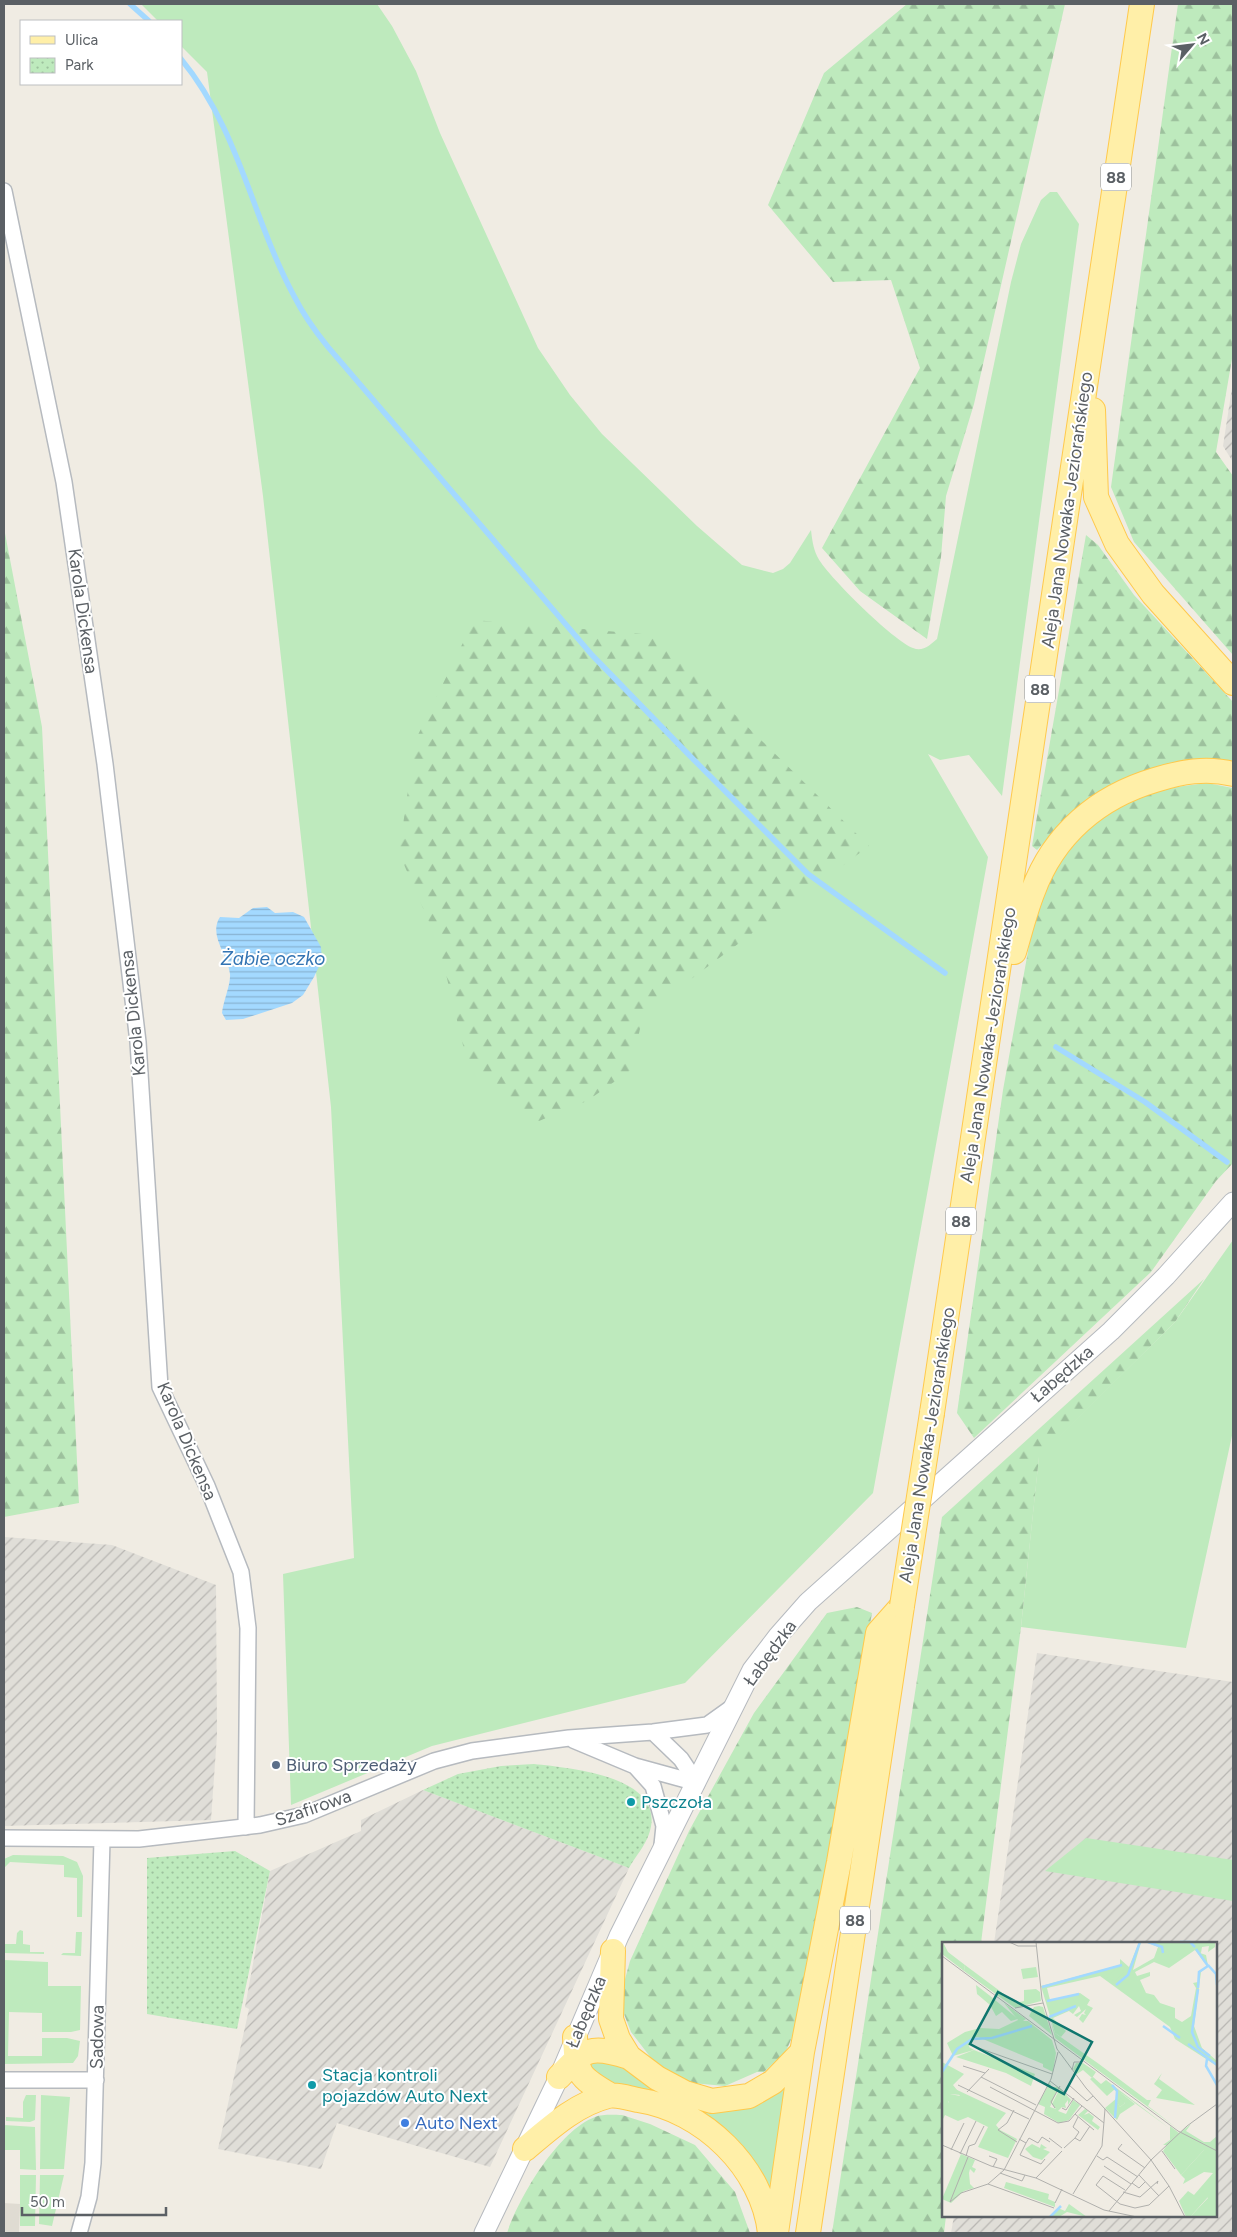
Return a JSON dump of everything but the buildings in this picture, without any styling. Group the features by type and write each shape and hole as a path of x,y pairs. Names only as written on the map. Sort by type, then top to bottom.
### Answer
{"main road":[{"name":"Aleja Jana Nowaka-Jeziorańskiego","path":"808,2233 991,1028 1142,4"},
{"path":"1090,350 1096,497 1117,544 1153,594 1233,683"},
{"path":"991,1028 1033,890 1050,856 1065,834 1114,795 1137,785 1199,770 1233,774"},
{"path":"776,2233 802,2052 839,1862 878,1633 902,1606"},
{"path":"613,1951 610,2019 618,2039 629,2057"},
{"path":"576,2048 580,2054 607,2050 629,2057 657,2078 685,2093 712,2101 749,2096 773,2082 802,2052"},
{"path":"559,2077 576,2048"},
{"path":"576,2048 577,2067 587,2081 610,2095 655,2102 680,2113 707,2131 738,2157 750,2175 768,2213 770,2233"},
{"path":"526,2149 577,2109 610,2095"}],"street":[{"name":"Karola Dickensa","path":"4,191 64,482 105,764 138,1042 160,1387 207,1486 241,1572 248,1628 246,1827"},
{"name":"Łabędzka","path":"576,2048 613,1951 752,1670 778,1636 808,1602 1111,1331 1166,1276 1233,1202"},
{"name":"Szafirowa","path":"4,1838 140,1839 246,1827 304,1815 434,1761 472,1751 569,1738 653,1732 707,1724 734,1705"},
{"path":"653,1732 681,1759 697,1782"},
{"path":"569,1738 635,1766 697,1782"},
{"path":"635,1766 653,1786 664,1826 661,1855"},
{"name":"Sadowa","path":"79,2233 89,2197 93,2163 102,1840"},
{"path":"484,2233 559,2077"},
{"path":"4,2080 96,2080"}],"shaded area":[{"path":"1233,381 1233,462 1223,446"},
{"path":"4,1537 112,1545 216,1585 217,1735 211,1820 4,1826"},
{"path":"1037,1653 1233,1682 1233,2233 951,2233 954,2217 1217,2217 1217,1942 994,1942"},
{"path":"423,1790 629,1868 490,2167 337,2123 321,2169 218,2149 249,2009 245,2007 270,1871 361,1831 361,1820"},
{"path":"4,2203 20,2204 19,2233 4,2233"}],"green space":[{"path":"141,4 377,4 392,26 416,71 440,133 538,348 570,395 602,434 697,526 742,565 773,573 783,569 790,563 811,530 817,556 833,577 892,634 904,643 917,649 932,644 937,639 1011,282 1021,244 1041,200 1050,192 1057,192 1079,224 1002,796 969,755 940,760 928,754 988,857 873,1493 685,1683 432,1746 291,1805 283,1574 354,1558 331,1107 263,496 207,72 182,47 182,20 157,20"},
{"path":"907,4 1065,4 974,404 946,496 941,557 927,639 860,591 822,548 920,368 891,280 833,282 768,205 824,73"},
{"path":"1178,4 1233,4 1233,353 1216,452 1233,476 1233,655 1134,542 1111,487"},
{"path":"4,528 42,727 79,1503 4,1517"},
{"path":"1086,535 1098,545 1134,595 1233,702 1233,768 1210,763 1059,827 1037,850 1032,846"},
{"path":"474,620 654,635 869,846 643,1015 631,1070 587,1101 539,1121 493,1093 467,1062 439,945 399,853 415,741"},
{"path":"1207,783 1233,788 1233,1163 1216,1181 1151,1272 974,1438 957,1413 1003,1090 1034,918 1060,857 1099,819 1130,800 1160,789"},
{"path":"1233,1240 1233,1431 1186,1648 1021,1627 1039,1456 1175,1322"},
{"path":"1204,1279 1175,1322 1039,1457 1021,1627 981,1942 942,1942 942,2217 946,2217 944,2233 832,2233 942,1517"},
{"path":"857,1607 872,1613 797,2026 786,2051 764,2072 757,2072 725,2086 692,2083 658,2067 631,2032 619,2001 630,1961 689,1831 754,1713 827,1613"},
{"path":"534,1764 570,1768 612,1779 631,1787 645,1799 651,1815 649,1834 629,1868 423,1790 458,1774 501,1766"},
{"path":"1086,1838 1233,1860 1233,1901 1045,1871"},
{"path":"235,1851 270,1871 237,2029 147,2014 147,1858"},
{"path":"13,1855 63,1856 77,1862 83,1876 82,1917 77,1917 77,1878 64,1877 64,1865 10,1862 4,1868 4,1859"},
{"path":"20,1930 23,1931 23,1944 30,1945 30,1952 44,1952 44,1954 4,1953 4,1944 16,1944 17,1933"},
{"path":"76,1932 82,1932 81,1956 61,1955 63,1953 75,1953"},
{"path":"4,1960 48,1962 48,1986 81,1986 80,2030 71,2032 42,2032 42,2013 9,2012 8,2056 42,2056 42,2038 67,2038 80,2041 78,2056 73,2063 4,2064"},
{"path":"595,2060 614,2060 665,2094 788,2084 771,2197 741,2151 601,2080 589,2064"},
{"path":"26,2095 36,2095 35,2120 30,2122 6,2121 6,2117 23,2118 23,2102"},
{"path":"41,2095 70,2097 64,2169 40,2169"},
{"path":"622,2115 650,2124 695,2145 735,2192 750,2233 507,2233 530,2184 554,2150 567,2136 595,2117"},
{"path":"4,2125 35,2127 36,2170 20,2169 20,2150 4,2150"},
{"path":"20,2175 36,2175 35,2226 20,2226"},
{"path":"40,2175 64,2175 52,2226 39,2224"}],"water":[{"name":"Żabie oczko","path":"267,907 275,913 293,912 304,917 321,947 322,960 303,995 292,1003 243,1019 226,1020 222,1013 230,974 217,938 217,924 220,917 239,918 253,908"}],"waterway":[{"path":"130,4 148,20"},
{"path":"182,60 201,86 231,144 279,266 294,296 328,347 592,655 690,756 808,874 945,973"},
{"path":"1056,1047 1145,1102 1227,1162"}],"place":[{"name":"Biuro Sprzedaży","path":"276,1765"},
{"name":"Pszczoła","path":"631,1802"},
{"name":"Stacja kontroli pojazdów Auto Next","path":"312,2085"},
{"name":"Auto Next","path":"405,2123"}]}
